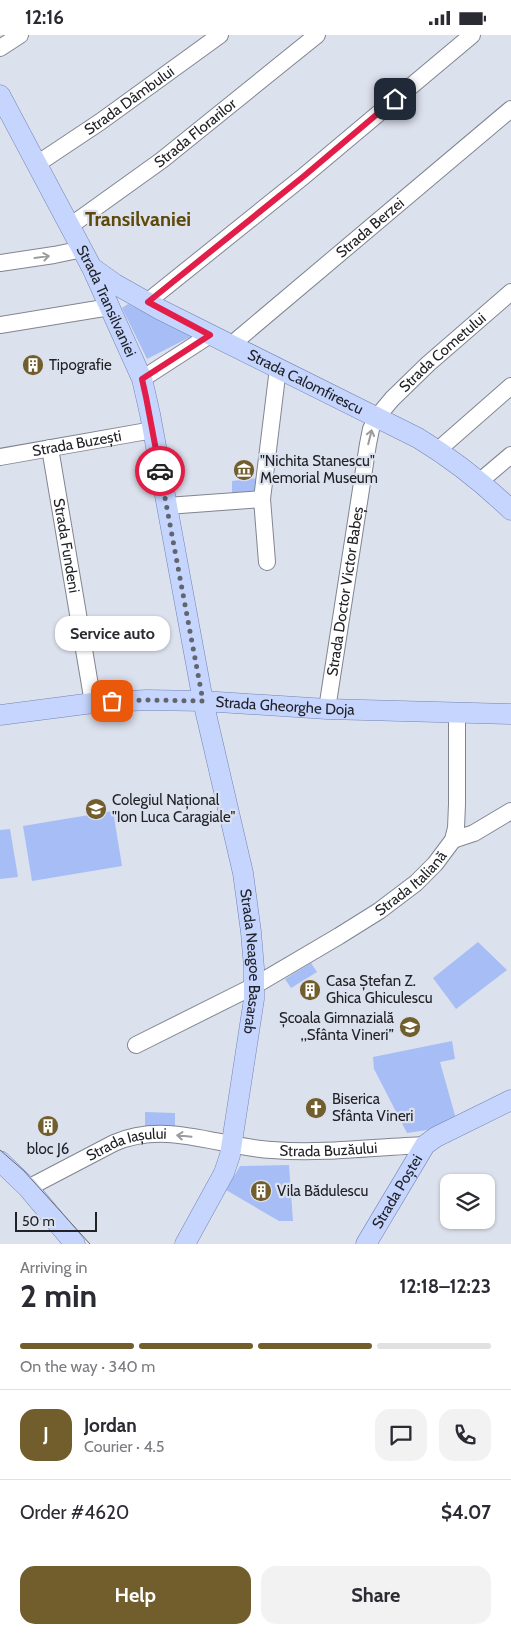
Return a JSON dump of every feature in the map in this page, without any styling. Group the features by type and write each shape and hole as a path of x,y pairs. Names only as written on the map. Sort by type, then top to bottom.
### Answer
{"main road":[{"name":"Strada Transilvaniei","path":"0,95 8,124 37,164 83,249 142,379 203,701"},
{"name":"Strada Calomfirescu","path":"92,268 114,284 210,335 418,438 438,450 480,482 511,510"},
{"name":"Strada Gheorghe Doja","path":"0,715 93,703 147,700 203,701 327,709 511,714"},
{"name":"Strada Neagoe Basarab","path":"185,1244 224,1173 227,1164 232,1144 252,1015 254,986 251,931 243,873 203,701"},
{"name":"Strada Poștei","path":"366,1244 425,1145 436,1137 511,1100"},
{"path":"0,1161 28,1188 75,1244"}],"street":[{"path":"0,48 20,35"},
{"name":"Strada Dâmbului","path":"37,164 100,122 220,35"},
{"name":"Strada Florarilor","path":"70,226 162,161 317,35"},
{"path":"148,302 304,176 472,35"},
{"name":"Strada Berzei","path":"231,345 511,109"},
{"path":"0,263 83,249"},
{"name":"Strada Cometului","path":"377,417 428,364 511,292"},
{"path":"0,325 110,307"},
{"path":"142,379 210,335"},
{"path":"266,561 262,499 278,368"},
{"path":"438,450 511,386"},
{"name":"Strada Doctor Victor Babeș","path":"327,709 368,443 371,429 377,417"},
{"name":"Strada Buzești","path":"0,457 153,430"},
{"name":"Strada Fundeni","path":"50,448 93,703"},
{"path":"480,482 511,455"},
{"path":"167,506 262,499"},
{"name":"Strada Italiană","path":"136,1045 254,986 339,936 379,911 416,883 435,864 453,839 456,828 457,714"},
{"path":"453,839 474,833 511,811"},
{"path":"453,839 468,843 481,841 511,824"},
{"name":"Strada Iașului","path":"28,1188 126,1137 161,1134 188,1136 232,1144"},
{"name":"Strada Buzăului","path":"232,1144 258,1149 288,1151 425,1145"}],"shaded area":[{"path":"128,304 192,336 147,359 122,308"},
{"path":"259,478 257,493 232,496 232,481"},
{"path":"113,811 122,866 32,881 23,826"},
{"path":"10,829 18,877 0,879 0,830"},
{"path":"478,942 507,970 456,1009 433,978"},
{"path":"311,963 317,972 291,988 285,979"},
{"path":"452,1041 455,1059 440,1062 456,1119 427,1130 407,1133 374,1069 373,1057"},
{"path":"145,1112 175,1113 175,1126 145,1126"},
{"path":"289,1165 293,1221 279,1221 226,1190 240,1166"}],"tram line":[{"path":"0,1150 24,1171 90,1244"}],"way so far":[{"path":"112,701 203,701 160,471"}],"place":[{"name":"Tipografie","path":"33,365"},
{"name":"\"Nichita Stanescu\" Memorial Museum","path":"244,470"},
{"name":"Service auto","path":"112,701"},
{"name":"Colegiul Național \"Ion Luca Caragiale\"","path":"96,809"},
{"name":"Casa Ștefan Z. Ghica Ghiculescu","path":"310,990"},
{"name":"Școala Gimnazială ,,Sfânta Vineri”","path":"410,1027"},
{"name":"Biserica Sfânta Vineri","path":"316,1108"},
{"name":"bloc J6","path":"48,1126"},
{"name":"Vila Bădulescu","path":"261,1191"}],"district":[{"name":"Transilvaniei","path":"138,219"}],"route":[{"path":"160,471 142,379 210,335 148,302 304,176 395,99"}]}
